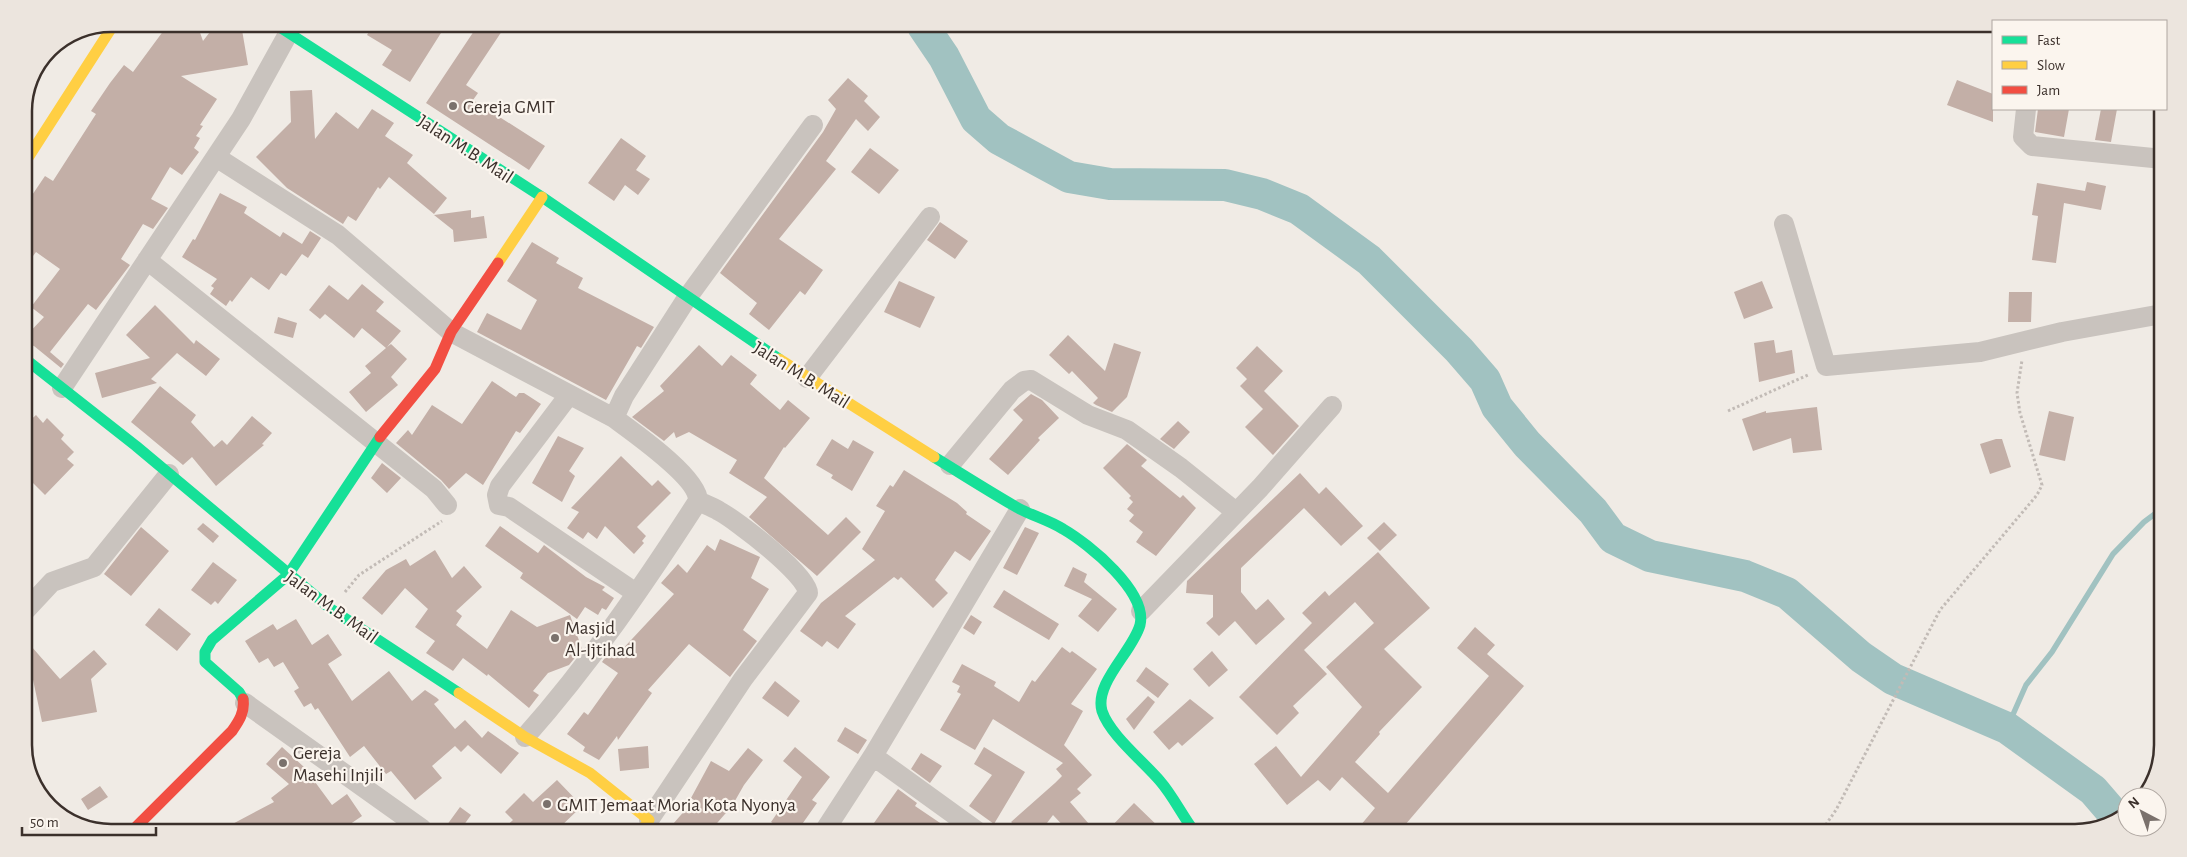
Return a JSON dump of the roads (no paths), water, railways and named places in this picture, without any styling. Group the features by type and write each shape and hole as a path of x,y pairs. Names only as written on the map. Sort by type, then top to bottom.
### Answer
{"street":[{"path":"33,150 108,33"},
{"path":"62,388 241,119 280,33"},
{"name":"Jalan M.B. Mail","path":"288,33 542,197 806,378 1020,509 1044,517 1080,538 1108,562 1137,600 1140,620"},
{"path":"2026,110 2023,137 2032,146 2154,158"},
{"path":"614,418 624,396 687,298 813,125"},
{"path":"216,157 338,235 452,332 614,418 638,435 694,487 698,495 698,501 636,593 561,696 525,737"},
{"path":"415,824 245,703 239,691 205,662 205,652 212,640 226,626 288,575 375,444 435,369 452,332 542,197"},
{"path":"806,378 930,217"},
{"path":"1784,224 1826,366 1980,352 2062,332 2154,315"},
{"path":"147,260 375,444 434,489 447,505"},
{"name":"Jalan M.B. Mail","path":"33,365 169,474 331,609 525,737 590,773 645,824"},
{"path":"950,465 1012,390 1024,381 1031,380 1088,415 1126,430 1181,468 1236,512"},
{"path":"569,395 500,486 497,494 499,505 509,507 636,593"},
{"path":"1189,824 1166,789 1120,735 1102,709 1104,692 1140,620 1332,406"},
{"path":"33,602 52,582 94,567 169,474"},
{"path":"647,824 743,679 808,593 806,584 787,563 720,511 698,501"},
{"path":"829,824 873,756 1020,509"},
{"path":"139,824 232,731 244,714 245,703"},
{"path":"873,756 967,824"}],"waterway":[{"path":"928,33 944,57 976,119 999,139 1069,177 1110,184 1225,185 1262,194 1299,209 1369,260 1459,350 1485,380 1497,407 1527,444 1593,511 1613,538 1650,556 1745,576 1787,593 1861,657 1893,679 2007,728 2093,790 2114,814"},
{"path":"2007,728 2026,685 2052,652 2113,554 2144,522 2154,514"}],"place":[{"name":"Gereja GMIT","path":"453,106"},
{"name":"Masjid Al-Ijtihad","path":"555,638"},
{"name":"Gereja Masehi Injili","path":"283,763"},
{"name":"GMIT Jemaat Moria Kota Nyonya","path":"547,804"}]}
